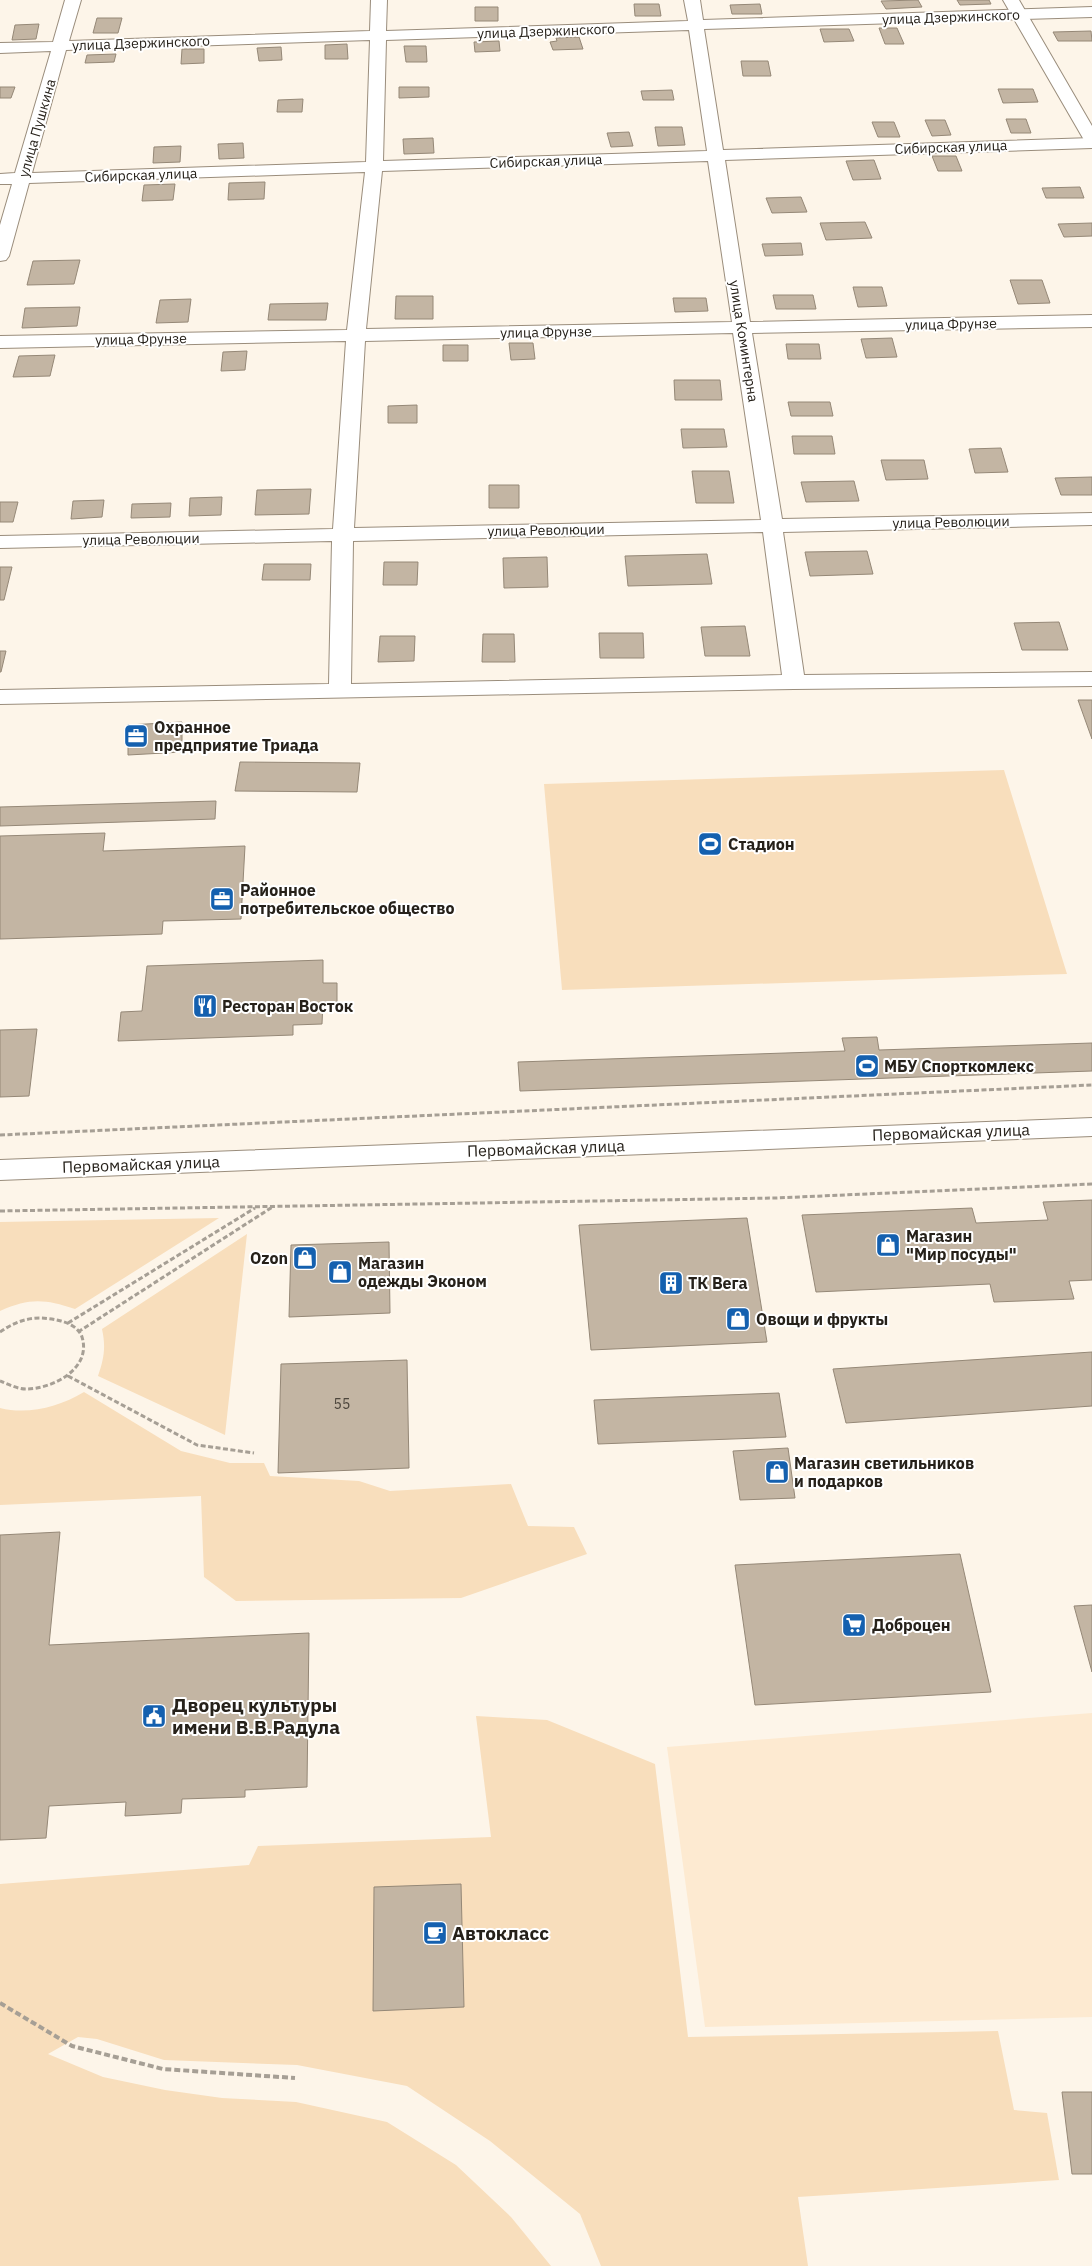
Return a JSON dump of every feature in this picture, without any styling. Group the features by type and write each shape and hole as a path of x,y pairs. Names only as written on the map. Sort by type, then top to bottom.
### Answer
{"street":[{"name":"улица Пушкина","path":"0,256 73,0"},
{"path":"340,690 343,534 356,335 374,168 380,0"},
{"name":"улица Коминтерна","path":"692,0 717,154 794,682"},
{"path":"1011,0 1092,142"},
{"name":"улица Дзержинского","path":"0,48 1092,12"},
{"name":"Сибирская улица","path":"0,179 374,168 717,154 1092,142"},
{"name":"улица Фрунзе","path":"0,342 1092,321"},
{"name":"улица Революции","path":"0,542 1092,519"},
{"path":"0,696 794,682 1092,679"},
{"name":"Первомайская улица","path":"0,1170 1092,1127"}],"path":[{"path":"0,1135 1092,1086"},
{"path":"0,1211 776,1198 1092,1184"},
{"path":"68,1323 257,1206"},
{"path":"78,1332 274,1206"},
{"path":"0,1382 22,1389 39,1388 55,1384 68,1376 78,1366 84,1354 84,1342 78,1332 68,1323 55,1318 23,1319 1,1329"},
{"path":"68,1376 197,1445 254,1453"},
{"path":"0,2003 72,2046 163,2069 295,2078"}],"shaded area":[{"path":"1004,770 1067,974 562,990 544,784"},
{"path":"219,1218 75,1309 54,1303 37,1301 20,1304 0,1311 0,1222"},
{"path":"247,1234 225,1435 98,1376 104,1353 102,1329"},
{"path":"84,1392 181,1451 230,1463 264,1463 270,1476 359,1481 390,1491 511,1484 528,1526 574,1527 587,1554 461,1598 236,1601 204,1577 201,1496 0,1505 0,1408 21,1411 43,1408 64,1402"},
{"path":"1092,1713 1092,2017 705,2027 667,1747"},
{"path":"476,1716 547,1720 655,1764 688,2037 998,2031 1014,2110 1047,2113 1059,2180 798,2197 808,2266 601,2266 580,2214 490,2141 407,2086 297,2065 164,2060 97,2039 78,2037 48,2054 103,2077 165,2090 222,2098 296,2102 387,2122 456,2165 511,2217 551,2266 0,2266 0,1884 249,1865 258,1846 491,1837"}],"building":[{"path":"918,0 922,7 886,9 881,1"},
{"path":"957,0 989,0 991,4 960,5"},
{"path":"634,4 659,4 661,16 635,16"},
{"path":"760,4 762,14 732,14 730,5"},
{"path":"475,7 498,7 498,21 475,21"},
{"path":"97,18 122,18 118,33 93,33"},
{"path":"39,24 36,39 12,40 15,25"},
{"path":"879,28 897,28 904,44 885,44"},
{"path":"820,29 849,29 854,41 824,42"},
{"path":"1091,31 1092,41 1058,41 1053,32"},
{"path":"579,37 583,49 553,50 550,42 557,41 556,38"},
{"path":"499,41 500,51 475,52 474,42"},
{"path":"347,44 348,59 325,59 325,45"},
{"path":"404,46 426,46 427,62 406,62"},
{"path":"281,47 282,60 259,61 257,48"},
{"path":"182,49 204,49 204,63 181,64"},
{"path":"116,54 114,62 85,63 87,55"},
{"path":"741,61 768,61 771,76 743,76"},
{"path":"0,87 15,87 11,98 0,98"},
{"path":"399,87 429,87 429,97 399,98"},
{"path":"998,89 1033,89 1038,102 1003,103"},
{"path":"672,90 674,100 643,100 641,91"},
{"path":"303,99 302,112 277,112 278,100"},
{"path":"1006,119 1026,119 1031,133 1011,133"},
{"path":"925,120 945,120 951,135 932,136"},
{"path":"872,122 894,122 900,137 878,137"},
{"path":"655,127 682,127 685,145 658,146"},
{"path":"629,132 633,146 611,147 607,133"},
{"path":"433,138 434,153 404,154 403,139"},
{"path":"243,143 244,158 219,159 218,144"},
{"path":"181,146 180,162 153,163 154,147"},
{"path":"932,156 956,156 962,171 938,171"},
{"path":"874,160 881,179 853,180 846,161"},
{"path":"265,182 264,199 228,200 229,183"},
{"path":"175,184 173,200 142,201 144,185"},
{"path":"1080,187 1084,198 1046,198 1042,188"},
{"path":"801,197 807,212 772,213 766,198"},
{"path":"865,222 872,238 826,240 820,223"},
{"path":"1092,223 1092,236 1064,237 1058,224"},
{"path":"801,243 803,255 765,256 762,244"},
{"path":"80,260 74,284 27,285 33,261"},
{"path":"1010,280 1042,280 1050,303 1018,304"},
{"path":"853,287 882,287 887,306 858,307"},
{"path":"773,295 813,295 816,309 776,309"},
{"path":"396,296 433,296 433,319 395,319"},
{"path":"673,298 706,298 708,311 675,312"},
{"path":"191,299 188,322 156,323 160,300"},
{"path":"328,303 326,320 268,320 270,304"},
{"path":"80,307 77,326 22,328 25,308"},
{"path":"892,338 897,357 866,358 861,339"},
{"path":"509,343 533,343 535,359 511,360"},
{"path":"786,344 819,344 821,359 788,359"},
{"path":"443,345 468,345 468,361 443,361"},
{"path":"247,351 245,370 221,371 223,352"},
{"path":"55,355 50,376 13,377 19,356"},
{"path":"674,380 720,380 722,400 675,400"},
{"path":"788,402 830,402 833,416 791,416"},
{"path":"417,405 417,423 388,423 388,406"},
{"path":"681,429 724,429 727,447 683,448"},
{"path":"792,436 832,436 835,454 794,454"},
{"path":"1001,448 1008,472 975,473 969,449"},
{"path":"881,460 924,460 928,479 886,480"},
{"path":"692,471 729,471 734,503 696,503"},
{"path":"1092,477 1092,495 1061,495 1055,478"},
{"path":"854,481 859,501 806,502 801,482"},
{"path":"489,485 519,485 519,508 489,508"},
{"path":"311,489 309,514 255,515 257,490"},
{"path":"222,497 221,515 189,516 190,498"},
{"path":"104,500 102,517 71,519 73,501"},
{"path":"0,502 18,502 13,522 0,522"},
{"path":"171,503 170,517 131,518 132,504"},
{"path":"867,551 873,574 810,576 805,552"},
{"path":"707,554 712,584 628,586 625,556"},
{"path":"547,557 548,587 504,588 503,558"},
{"path":"384,562 418,562 417,585 383,585"},
{"path":"264,564 311,564 310,580 262,580"},
{"path":"0,567 12,567 4,600 0,600"},
{"path":"1059,622 1068,650 1022,650 1014,623"},
{"path":"745,626 750,656 705,656 701,627"},
{"path":"599,633 643,633 644,658 600,658"},
{"path":"483,634 514,634 515,662 482,662"},
{"path":"380,636 415,636 414,661 378,662"},
{"path":"0,651 6,651 1,672 0,672"},
{"path":"1078,700 1092,700 1092,739"},
{"path":"182,722 182,752 128,755 128,725"},
{"path":"240,762 360,763 357,792 235,791"},
{"path":"216,801 215,819 0,826 0,807"},
{"path":"105,833 103,851 245,846 241,919 163,921 162,934 0,939 0,836"},
{"path":"323,960 323,983 337,983 337,1002 323,1002 322,1024 293,1025 293,1035 118,1041 121,1012 142,1011 147,966"},
{"path":"37,1029 29,1096 0,1097 0,1030"},
{"path":"877,1037 879,1050 1092,1043 1092,1071 520,1091 518,1062 845,1051 842,1038"},
{"path":"1092,1200 1092,1280 1069,1281 1074,1299 994,1302 990,1284 816,1292 802,1215 972,1208 976,1223 1048,1220 1043,1202"},
{"name":"ТК Вега","path":"747,1218 767,1342 591,1350 579,1225"},
{"path":"389,1242 390,1313 289,1317 291,1245"},
{"path":"1092,1352 1092,1406 846,1423 833,1369"},
{"path":"407,1360 409,1468 278,1473 281,1364"},
{"path":"779,1393 786,1437 598,1444 594,1400"},
{"path":"788,1448 795,1498 740,1500 733,1451"},
{"name":"Дворец культуры имени В.В.Радула","path":"60,1532 49,1645 309,1633 307,1787 245,1790 245,1797 182,1799 181,1813 125,1816 126,1802 49,1806 46,1838 0,1840 0,1535"},
{"path":"960,1554 991,1692 755,1705 735,1565"},
{"path":"1092,1605 1092,1672 1074,1606"},
{"path":"461,1884 464,2007 373,2011 374,1887"},
{"path":"1062,2092 1092,2092 1092,2174 1072,2174"}],"place":[{"name":"Охранное предприятие Триада","path":"136,736"},
{"name":"Стадион","path":"710,844"},
{"name":"Районное потребительское общество","path":"222,899"},
{"name":"Ресторан Восток","path":"205,1006"},
{"name":"МБУ Спорткомлекс","path":"867,1066"},
{"name":"Магазин \"Мир посуды\"","path":"888,1245"},
{"name":"Ozon","path":"305,1258"},
{"name":"Магазин одежды Эконом","path":"340,1272"},
{"name":"ТК Вега","path":"671,1283"},
{"name":"Овощи и фрукты","path":"738,1319"},
{"name":"Магазин светильников и подарков","path":"777,1472"},
{"name":"Доброцен","path":"854,1625"},
{"name":"Дворец культуры имени В.В.Радула","path":"154,1716"},
{"name":"Автокласс","path":"435,1933"}]}
